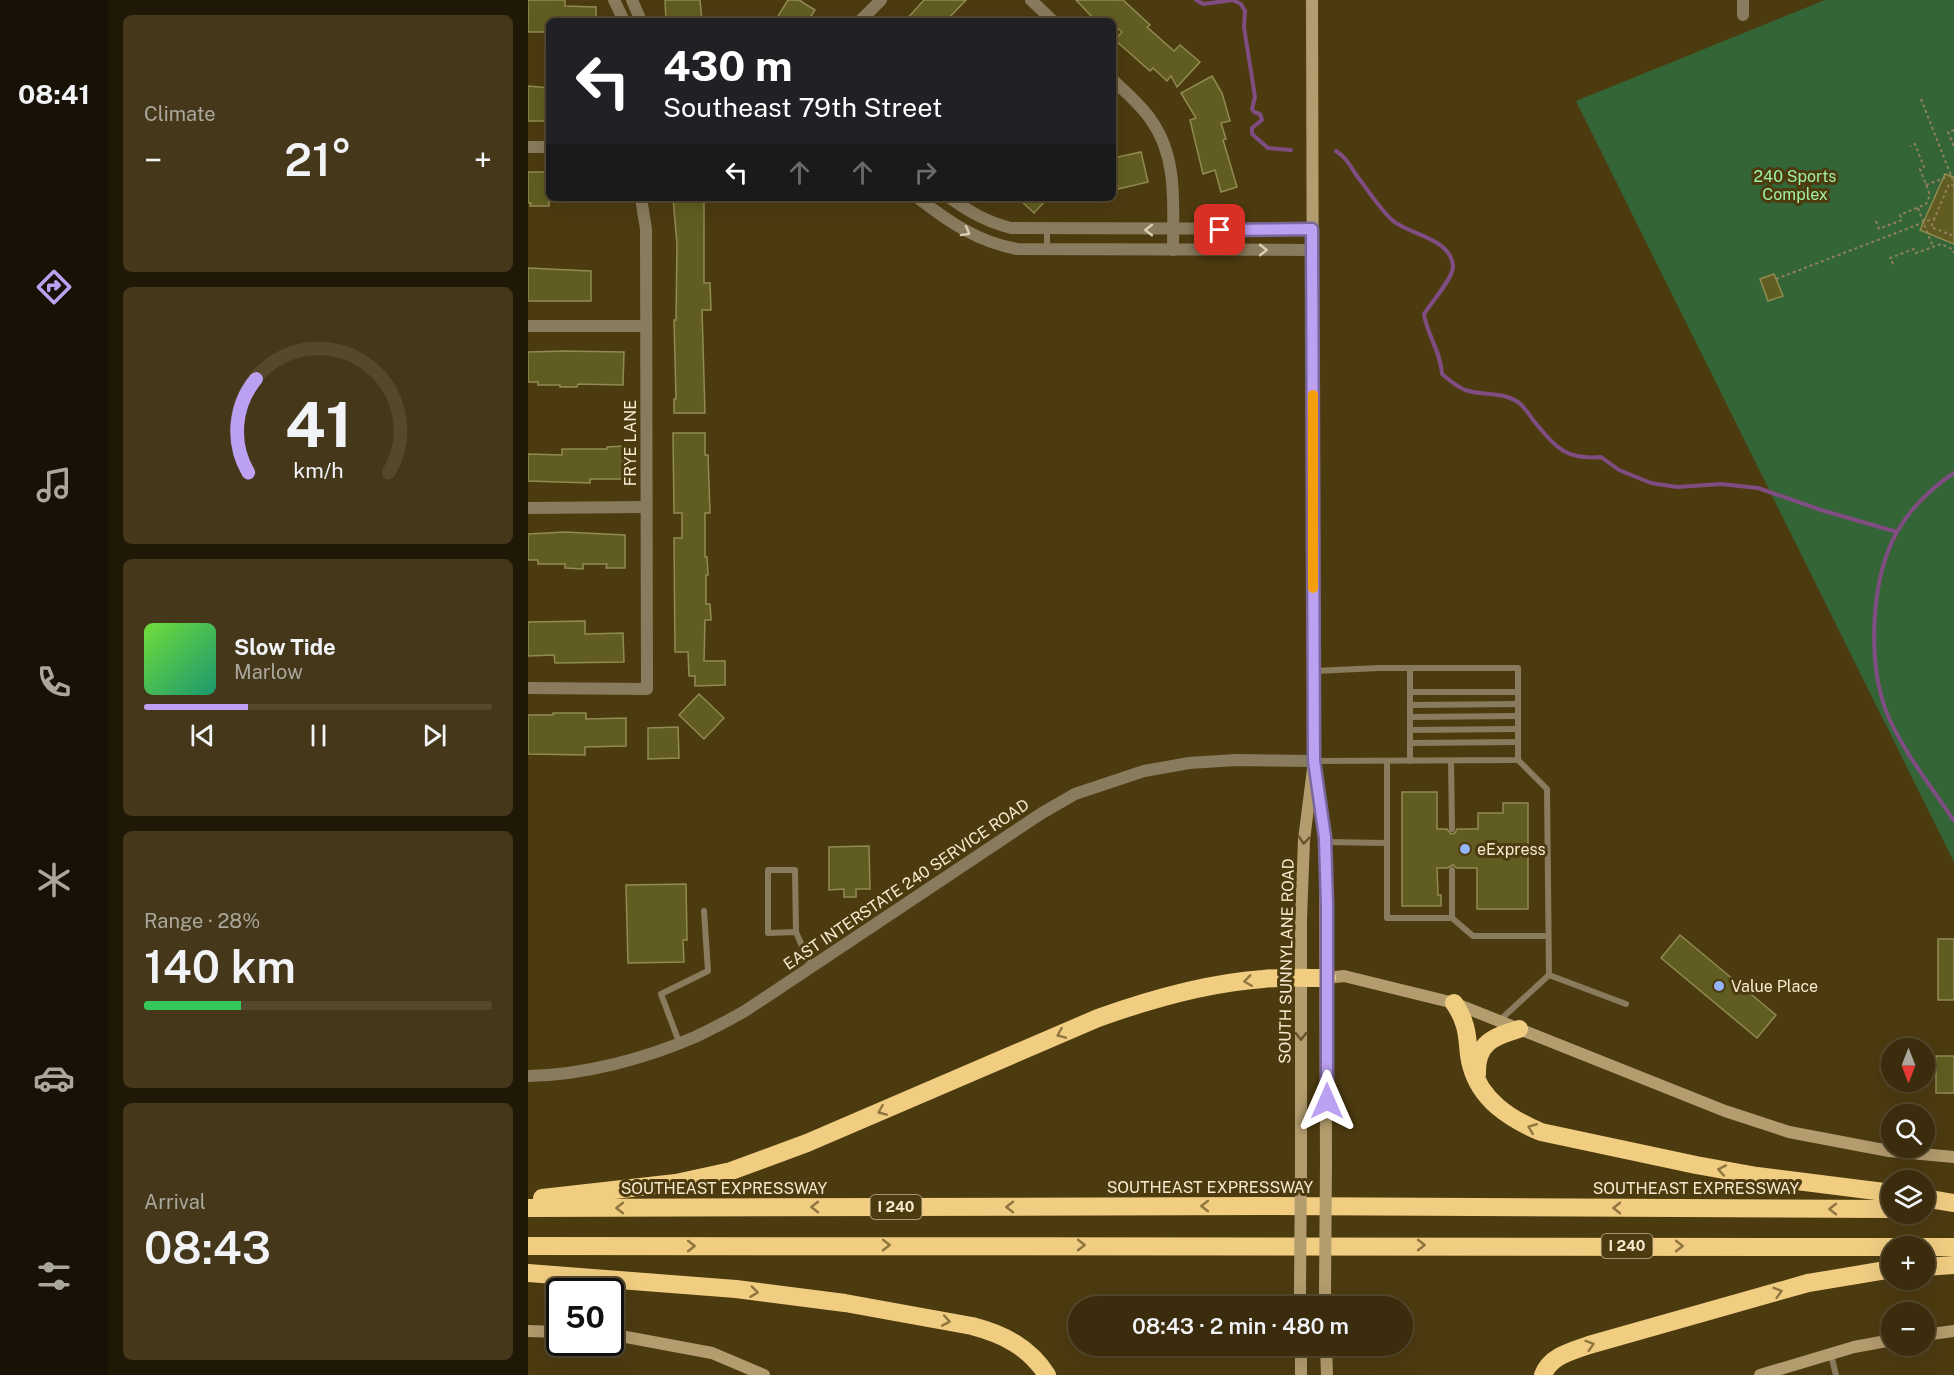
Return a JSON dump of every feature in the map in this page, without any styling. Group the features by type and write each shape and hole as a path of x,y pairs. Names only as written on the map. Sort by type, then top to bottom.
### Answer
{"highway":[{"path":"528,1199 676,1183 731,1171 807,1143 1098,1018 1137,1004 1222,984 1263,979 1327,978"},
{"path":"1454,1003 1465,1025 1471,1066 1478,1082 1497,1107 1519,1123 1541,1132 1706,1167 1757,1176 1881,1192"},
{"path":"1478,1082 1477,1061 1480,1050 1498,1036 1519,1029"},
{"path":"1935,1200 1954,1203"},
{"name":"SOUTHEAST EXPRESSWAY","path":"528,1208 1285,1206 1881,1209"},
{"path":"1935,1209 1954,1209"},
{"name":"I 240","path":"528,1246 1881,1246"},
{"path":"1935,1247 1954,1247"},
{"path":"1935,1266 1954,1265"},
{"path":"1542,1375 1549,1364 1557,1358 1589,1345 1808,1283 1881,1271"},
{"path":"528,1273 736,1289 845,1304 972,1326 991,1331 1016,1343 1036,1361 1047,1375"}],"main road":[{"name":"SOUTH SUNNYLANE ROAD","path":"1300,1296 1301,919 1304,840 1314,761 1312,0"},
{"name":"SOUTH SUNNYLANE ROAD","path":"1314,761 1325,842 1327,978 1325,1296"},
{"path":"1327,978 1344,976 1454,1003 1725,1112 1789,1132 1889,1151 1954,1157"},
{"path":"528,1331 546,1332"},
{"path":"1935,1334 1954,1332"},
{"path":"624,1337 712,1353 764,1375"},
{"path":"1760,1375 1830,1354 1881,1342"},
{"path":"1301,1356 1301,1375"},
{"path":"1326,1356 1327,1375"}],"street":[{"path":"863,18 881,0"},
{"path":"1031,0 1050,18"},
{"path":"1743,0 1743,15"},
{"path":"632,1 640,18"},
{"path":"616,4 623,18"},
{"path":"1116,83 1151,120 1164,145 1172,174 1173,250"},
{"path":"528,147 546,147"},
{"name":"FRYE LANE","path":"528,688 647,689 646,229 641,201"},
{"path":"924,201 963,231 983,240 1017,249 1312,250"},
{"path":"954,201 976,216 993,224 1011,228 1047,230 1312,229"},
{"path":"528,326 646,326"},
{"path":"528,508 646,507"},
{"name":"EAST INTERSTATE 240 SERVICE ROAD","path":"528,1077 592,1068 643,1056 696,1037 745,1011 1042,813 1075,794 1144,771 1189,763 1236,760 1314,761"}],"lane":[{"path":"616,4 632,1"},
{"path":"1047,230 1047,249"},
{"path":"1410,668 1410,761"},
{"path":"1314,670 1518,668 1518,760 1547,789 1549,975 1499,1021"},
{"path":"1410,692 1518,692"},
{"path":"1410,705 1518,704"},
{"path":"1410,717 1518,716"},
{"path":"1410,730 1518,729"},
{"path":"1410,742 1518,742"},
{"path":"1314,761 1518,760"},
{"path":"1387,761 1387,918 1452,918 1473,936 1548,936"},
{"path":"1451,761 1452,829"},
{"path":"1325,842 1387,843"},
{"path":"796,932 768,933 768,870 795,870 796,932 811,967"},
{"path":"1452,870 1452,918"},
{"path":"679,1042 661,994 708,971 704,911"},
{"path":"1549,975 1626,1004"},
{"path":"1830,1354 1836,1375"}],"path":[{"path":"1921,99 1953,175 1954,184 1949,184 1931,227 1954,236"},
{"path":"1954,130 1948,132 1954,147"},
{"path":"1875,221 1879,229 1902,220 1900,215 1926,204 1930,195 1920,169 1924,167 1915,144 1910,146"},
{"path":"1926,185 1953,175"},
{"path":"1917,208 1933,247"},
{"path":"1776,279 1935,218"},
{"path":"1893,264 1890,258 1914,249 1916,253 1941,244 1952,249 1954,253"}],"green space":[{"name":"240 Sports Complex","path":"1825,0 1954,0 1954,862 1576,101"}],"building":[{"path":"528,0 565,0 565,6 596,7 596,18 546,18 546,32 528,32"},
{"path":"665,0 700,0 702,18 666,18"},
{"path":"788,0 799,0 815,10 810,18 777,18"},
{"path":"924,0 966,0 949,18 908,18"},
{"path":"1076,0 1123,0 1150,25 1147,27 1174,51 1180,45 1200,62 1177,87 1171,76 1167,81 1153,68 1150,71 1116,41 1122,32 1116,27 1116,18 1093,18"},
{"path":"1212,76 1222,93 1230,121 1221,123 1226,139 1223,140 1237,187 1221,192 1215,170 1203,174 1190,120 1196,118 1181,93"},
{"path":"528,86 546,88 546,121 528,121"},
{"path":"1141,152 1148,182 1118,189 1116,157"},
{"path":"528,172 546,172 546,201 549,201 549,206 530,206 531,203 528,203"},
{"path":"1945,174 1954,177 1954,244 1920,230"},
{"path":"673,201 704,201 704,283 710,283 711,310 702,310 705,413 674,413 677,244"},
{"path":"1021,201 1045,201 1034,213"},
{"path":"528,268 591,271 591,301 528,301"},
{"path":"1774,274 1783,296 1768,301 1760,279"},
{"path":"528,352 624,352 623,385 578,384 577,387 560,387 560,385 538,385 538,382 528,382"},
{"path":"673,433 705,433 710,513 705,513 705,557 707,557 708,575 706,575 706,604 710,604 711,620 705,620 704,661 725,661 725,685 695,686 695,676 689,676 688,652 675,652 674,538 682,538 682,513 674,513"},
{"path":"625,446 625,479 590,479 590,483 528,481 528,454 562,455 562,449 607,449 607,447"},
{"path":"565,532 625,535 625,568 606,568 607,564 583,564 583,569 565,568 565,564 538,564 538,560 528,560 528,534"},
{"path":"585,621 585,634 623,633 624,662 555,663 554,655 528,656 528,622"},
{"path":"699,694 724,718 704,739 679,715"},
{"path":"553,713 586,713 586,719 626,718 626,746 585,747 585,755 528,754 528,715 553,715"},
{"path":"678,727 679,758 648,759 648,728"},
{"name":"eExpress","path":"1402,792 1437,792 1437,829 1447,829 1451,834 1457,829 1478,829 1478,813 1503,813 1503,803 1528,803 1528,909 1477,909 1477,868 1457,868 1453,865 1447,868 1437,868 1438,895 1441,895 1441,906 1402,906"},
{"path":"869,846 870,889 856,889 856,897 844,897 844,889 829,890 829,847"},
{"path":"686,884 687,940 683,940 684,962 628,963 626,885"},
{"name":"Value Place","path":"1680,935 1776,1015 1757,1038 1661,958"},
{"path":"1938,939 1954,939 1954,1000 1938,1000"},
{"path":"1936,1056 1954,1056 1954,1093 1936,1093"}],"waterway":[{"path":"1196,0 1203,4 1233,0 1241,4 1245,11 1244,27 1255,97 1252,109 1260,114 1262,120 1252,128 1252,134 1268,148 1291,150"},
{"path":"1336,151 1346,159 1392,220 1437,243 1451,257 1453,266 1450,277 1424,314 1442,374 1456,385 1472,392 1499,395 1518,402 1548,438 1562,450 1578,456 1601,457 1619,470 1651,483 1677,487 1721,484 1758,488 1821,510 1897,532"},
{"path":"1954,473 1922,499 1897,532 1881,574 1874,623 1877,672 1888,716 1910,757 1954,821"}],"slow traffic":[{"path":"1313,395 1313,588"}],"place":[{"name":"eExpress","path":"1465,849"},
{"name":"Value Place","path":"1719,986"}],"route":[{"path":"1220,230 1312,229 1314,761 1325,838 1327,1101"}]}
